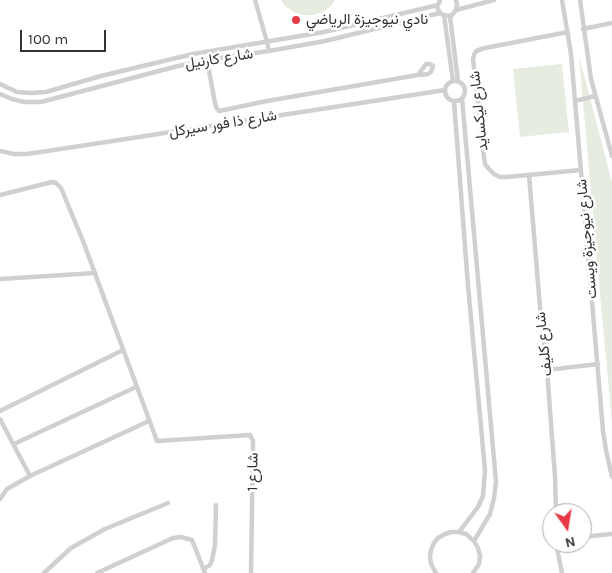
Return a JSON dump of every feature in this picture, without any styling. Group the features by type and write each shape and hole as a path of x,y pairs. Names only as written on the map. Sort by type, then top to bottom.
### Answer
{"street":[{"path":"255,0 269,51"},
{"path":"456,0 456,10"},
{"path":"445,15 453,14 456,10 494,0"},
{"name":"شارع نيوجيزة ويست","path":"562,0 568,32 575,101 604,440 612,477"},
{"path":"580,0 591,79 612,156"},
{"path":"439,2 438,9 445,15 455,81"},
{"name":"شارع كارنيل","path":"0,84 17,92 46,92 101,76 203,52 324,32 439,2"},
{"name":"شارع كارنيل","path":"0,94 24,102 41,102 178,66 325,41 445,15"},
{"path":"583,29 612,23"},
{"path":"324,32 325,41"},
{"name":"شارع ليكسايد","path":"568,32 485,48 476,51 474,54 486,164 489,170 494,174 507,177 581,170"},
{"path":"207,60 215,103 219,111 418,75"},
{"path":"154,64 156,72"},
{"path":"455,81 462,84 465,94 462,98 454,101 446,94 445,90 448,84 455,81"},
{"name":"شارع ذا فور سيركل","path":"0,151 14,154 34,153 445,90"},
{"path":"575,101 595,96"},
{"path":"462,98 496,482 490,514 474,541"},
{"path":"454,101 468,286 485,470 483,496 478,508 459,532"},
{"name":"شارع كليف","path":"528,175 547,370 556,503"},
{"path":"0,195 52,182 61,188 95,273 149,421 30,476 7,489 0,499"},
{"path":"0,280 95,273"},
{"path":"0,411 123,350"},
{"path":"547,370 598,364"},
{"path":"14,444 136,386"},
{"path":"0,419 30,476"},
{"name":"شارع 1","path":"149,421 157,441 250,435 253,441 251,573"},
{"path":"44,573 66,552 80,543 105,529 168,503"},
{"path":"97,573 181,536 192,540 205,571 210,566 215,546 216,505"},
{"path":"436,573 432,571 430,557 434,543 444,534 459,532 466,534 474,541 478,548 479,564 473,573"},
{"path":"592,536 612,534"},
{"path":"557,553 562,573"}],"shaded area":[{"path":"281,0 335,0 323,12 314,15 303,15 285,6"},
{"path":"579,56 612,182 612,422 602,316"},
{"path":"562,64 569,132 520,137 513,69"}],"place":[{"name":"نادي نيوجيزة الرياضي","path":"296,20"}]}
